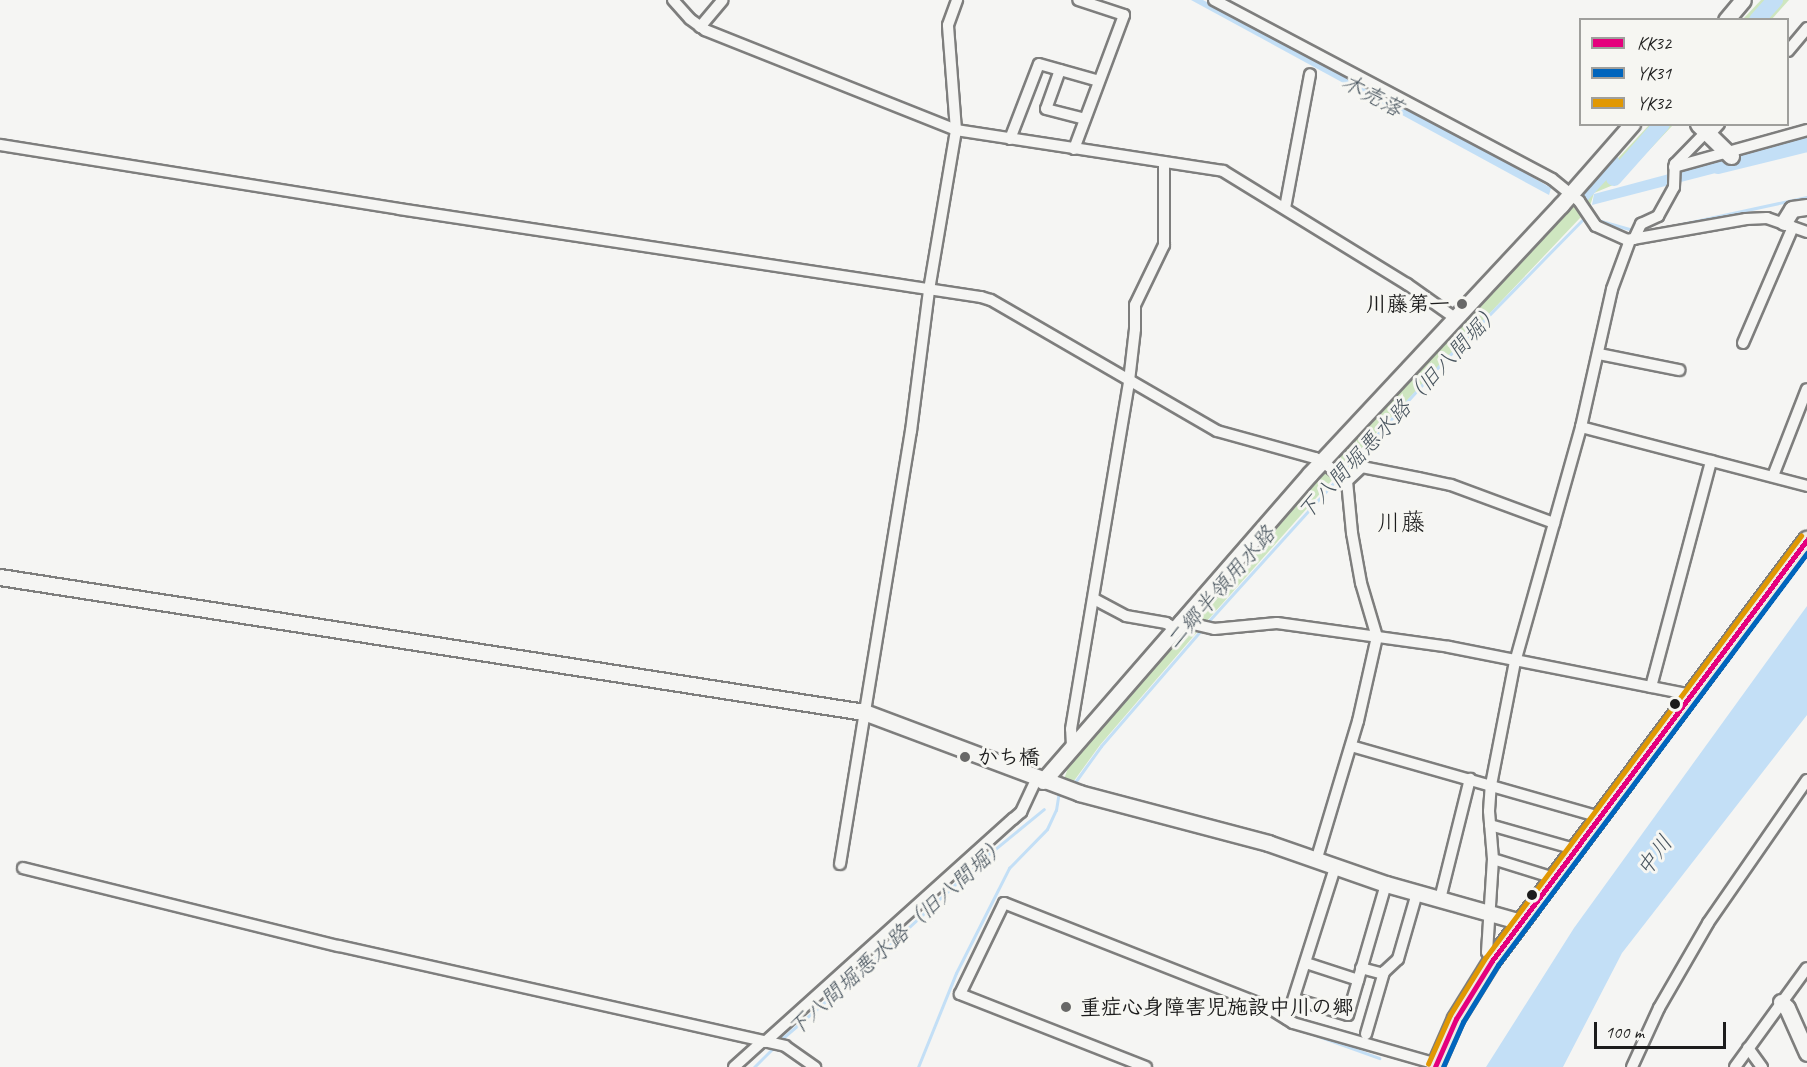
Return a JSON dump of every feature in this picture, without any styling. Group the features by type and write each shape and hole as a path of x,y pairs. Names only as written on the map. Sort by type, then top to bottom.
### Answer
{"main road":[{"path":"1436,1065 1456,1019 1492,960 1807,540"}],"street":[{"path":"673,0 700,27 807,72 956,130 1223,171 1407,284 1455,318"},
{"path":"700,27 723,0"},
{"path":"840,864 912,431 929,290 956,130 948,25 957,0"},
{"path":"1074,149 1124,15 1078,0"},
{"path":"1214,0 1552,179 1574,197 1596,226 1632,239 1746,219 1767,218 1807,232"},
{"path":"1728,18 1743,0"},
{"path":"1789,50 1807,28"},
{"path":"1010,140 1039,64 1099,81"},
{"path":"1060,70 1046,109 1085,119"},
{"path":"1285,208 1310,74"},
{"path":"734,1067 766,1042 1021,812 1072,746 1186,625 1455,318 1574,197 1630,126"},
{"path":"1492,960 1487,952 1493,859 1490,825 1491,785 1515,662 1581,427 1612,289 1632,239 1641,224 1658,216 1674,187 1674,167 1708,129 1730,155"},
{"path":"1674,167 1730,155 1807,130"},
{"path":"0,145 991,300 1217,431 1315,458 1347,481 1352,533 1361,583 1377,637 1351,746 1316,861"},
{"path":"1072,746 1071,729 1129,381 1135,329 1135,305 1164,245 1164,162"},
{"path":"1743,343 1789,224 1792,209 1807,207"},
{"path":"1599,354 1679,370"},
{"path":"1773,476 1807,389"},
{"path":"1581,427 1807,486"},
{"path":"1651,687 1712,461"},
{"path":"1347,481 1362,467 1451,485 1554,523"},
{"path":"0,577 864,712 1072,791 1268,843 1386,884 1521,922"},
{"path":"1094,599 1126,616 1214,629 1277,624 1449,647 1515,662 1690,695"},
{"path":"1351,746 1600,817"},
{"path":"1440,899 1470,779"},
{"path":"1632,1067 1659,1008 1708,923 1807,780"},
{"path":"1490,825 1575,849"},
{"path":"1493,859 1554,878"},
{"path":"23,868 339,946 785,1046 815,1067"},
{"path":"1287,1019 1335,868"},
{"path":"1295,999 1348,1015 1386,884"},
{"path":"1366,1034 1383,974 1398,959 1417,893"},
{"path":"1146,1067 960,994 1004,903 1266,1006 1287,1019 1436,1065"},
{"path":"1306,963 1358,980"},
{"path":"1361,968 1383,974"},
{"path":"1735,1067 1807,968"},
{"path":"1781,1002 1787,1008 1807,1053"},
{"path":"1748,1048 1762,1067"}],"green space":[{"path":"1761,0 1789,0 1773,18 1744,18"},
{"path":"1648,126 1672,126 1618,183 1594,193 1590,206 1580,218 1341,470 1198,631 1100,745 1071,785 1063,782 1068,768 1333,464"}],"water":[{"path":"1191,0 1203,0 1488,151 1551,188 1549,195"},
{"path":"1807,138 1807,153 1806,150 1752,163 1746,156 1747,153"},
{"path":"1725,159 1735,168 1592,205 1594,194"},
{"path":"1574,203 1576,204 1462,324 1460,322"},
{"path":"1325,468 1327,470 1195,621 1193,619"},
{"name":"中川","path":"1807,606 1807,715 1622,953 1563,1067 1486,1067 1574,928"}],"waterway":[{"path":"1759,18 1775,0"},
{"path":"1614,178 1660,126"},
{"name":"木売落","path":"1718,166 1807,144"},
{"name":"二郷半領用水路","path":"1580,197 1612,162"},
{"name":"下八間堀悪水路（旧八間堀）","path":"1654,230 1807,197"},
{"name":"下八間堀悪水路（旧八間堀）","path":"1206,624 1442,363 1583,219 1587,219"},
{"name":"下八間堀悪水路（旧八間堀）","path":"1594,219 1636,231"},
{"name":"下八間堀悪水路（旧八間堀）","path":"1073,785 1101,746 1202,629"},
{"name":"二郷半領用水路","path":"918,1067 956,973 1009,868 1047,829 1056,810 1059,791"},
{"name":"下八間堀悪水路（旧八間堀）","path":"778,1042 868,965 978,863 1044,809"},
{"path":"1275,1018 1292,1028"},
{"path":"1307,1032 1379,1058"},
{"name":"下八間堀悪水路（旧八間堀）","path":"754,1067 774,1047"}],"transit line":[{"name":"YK32","path":"1428,1064 1450,1015 1486,957 1801,536"},
{"name":"KK32","path":"1435,1067 1456,1019 1492,961 1807,540"},
{"name":"YK31","path":"1443,1067 1463,1022 1498,965 1807,553"}],"place":[{"name":"川藤第一","path":"1462,304"},
{"name":"かち橋","path":"965,757"},
{"name":"重症心身障害児施設中川の郷","path":"1066,1007"}],"district":[{"name":"川藤","path":"1401,523"}]}
